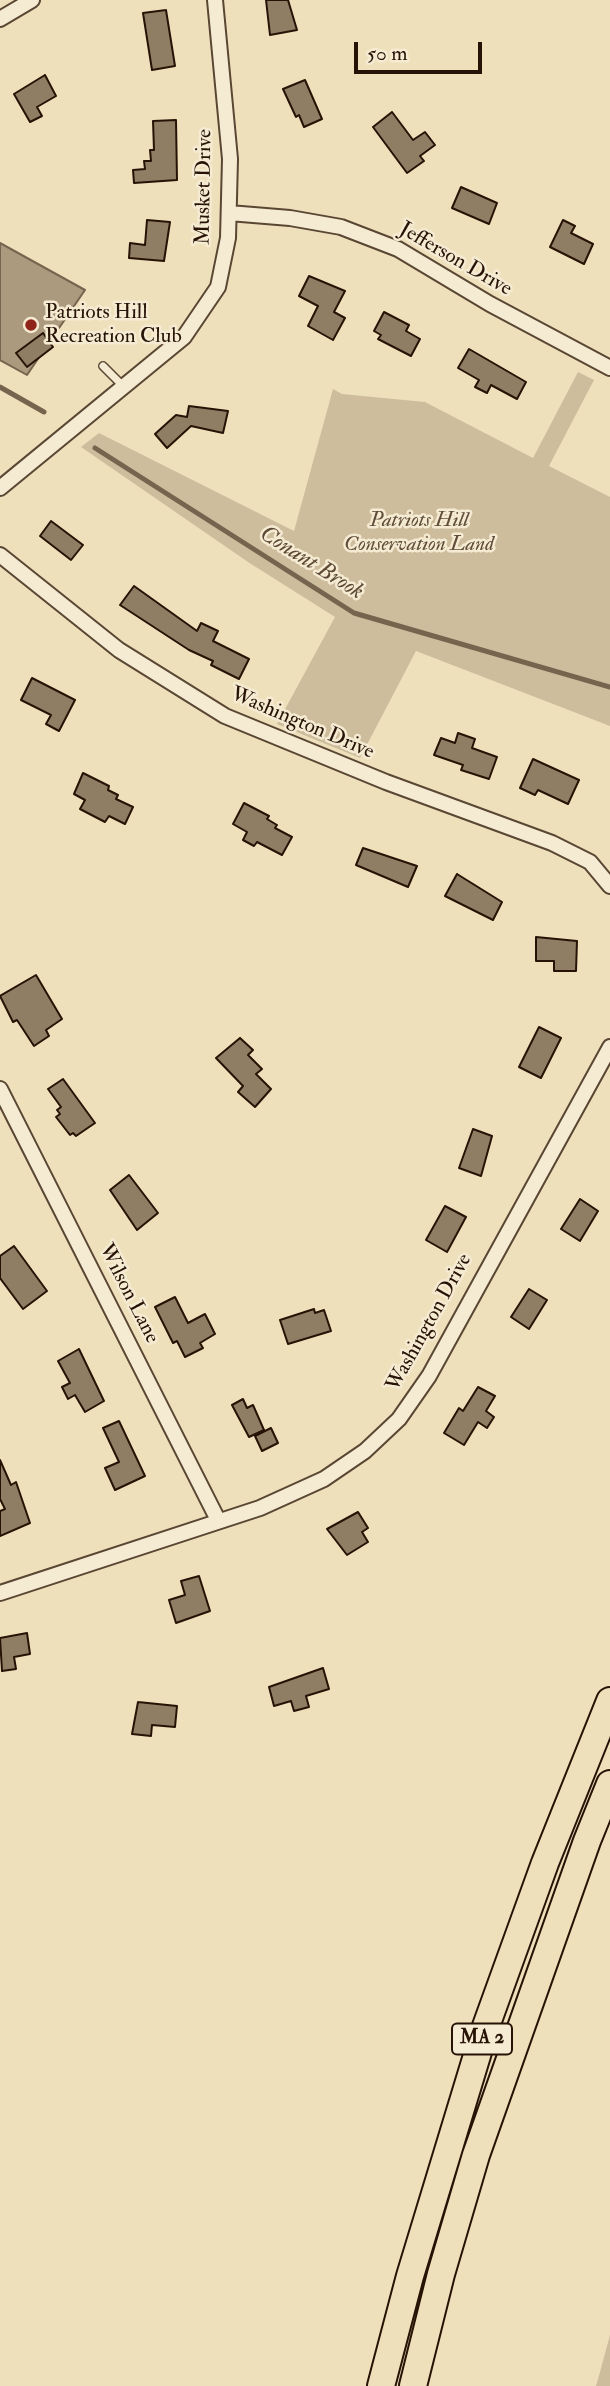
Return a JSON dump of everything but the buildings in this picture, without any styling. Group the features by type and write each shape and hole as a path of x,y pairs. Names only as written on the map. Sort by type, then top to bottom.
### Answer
{"highway":[{"name":"MA 2","path":"381,2386 410,2276 485,2029 550,1852 610,1701"},
{"name":"MA 2","path":"413,2386 441,2274 476,2155 582,1853 610,1784"}],"street":[{"path":"0,19 32,0"},
{"name":"Musket Drive","path":"0,488 184,337 218,287 228,238 230,159 215,0"},
{"name":"Jefferson Drive","path":"229,213 290,218 341,227 398,249 502,311 610,368"},
{"name":"Washington Drive","path":"0,555 119,650 225,716 386,782 552,843 590,862 610,886"},
{"name":"Washington Drive","path":"0,1593 260,1508 324,1479 365,1451 398,1419 429,1376 610,1046"},
{"name":"Wilson Lane","path":"0,1089 218,1520"}],"lane":[{"path":"103,366 123,386"}],"green space":[{"name":"Patriots Hill Conservation Land","path":"578,372 594,380 549,466 610,497 610,726 416,651 360,758 277,724 335,617 248,562 81,447 99,433 294,531 333,389 342,394 425,402 533,458"},
{"path":"610,2335 610,2386 596,2386 600,2372"}],"shaded area":[{"name":"Patriots Hill Recreation Club","path":"0,243 85,290 27,375 0,360"}],"waterway":[{"name":"Conant Brook","path":"0,387 44,412"},
{"name":"Conant Brook","path":"95,448 354,613 610,687"}],"place":[{"name":"Patriots Hill Recreation Club","path":"31,325"}]}
